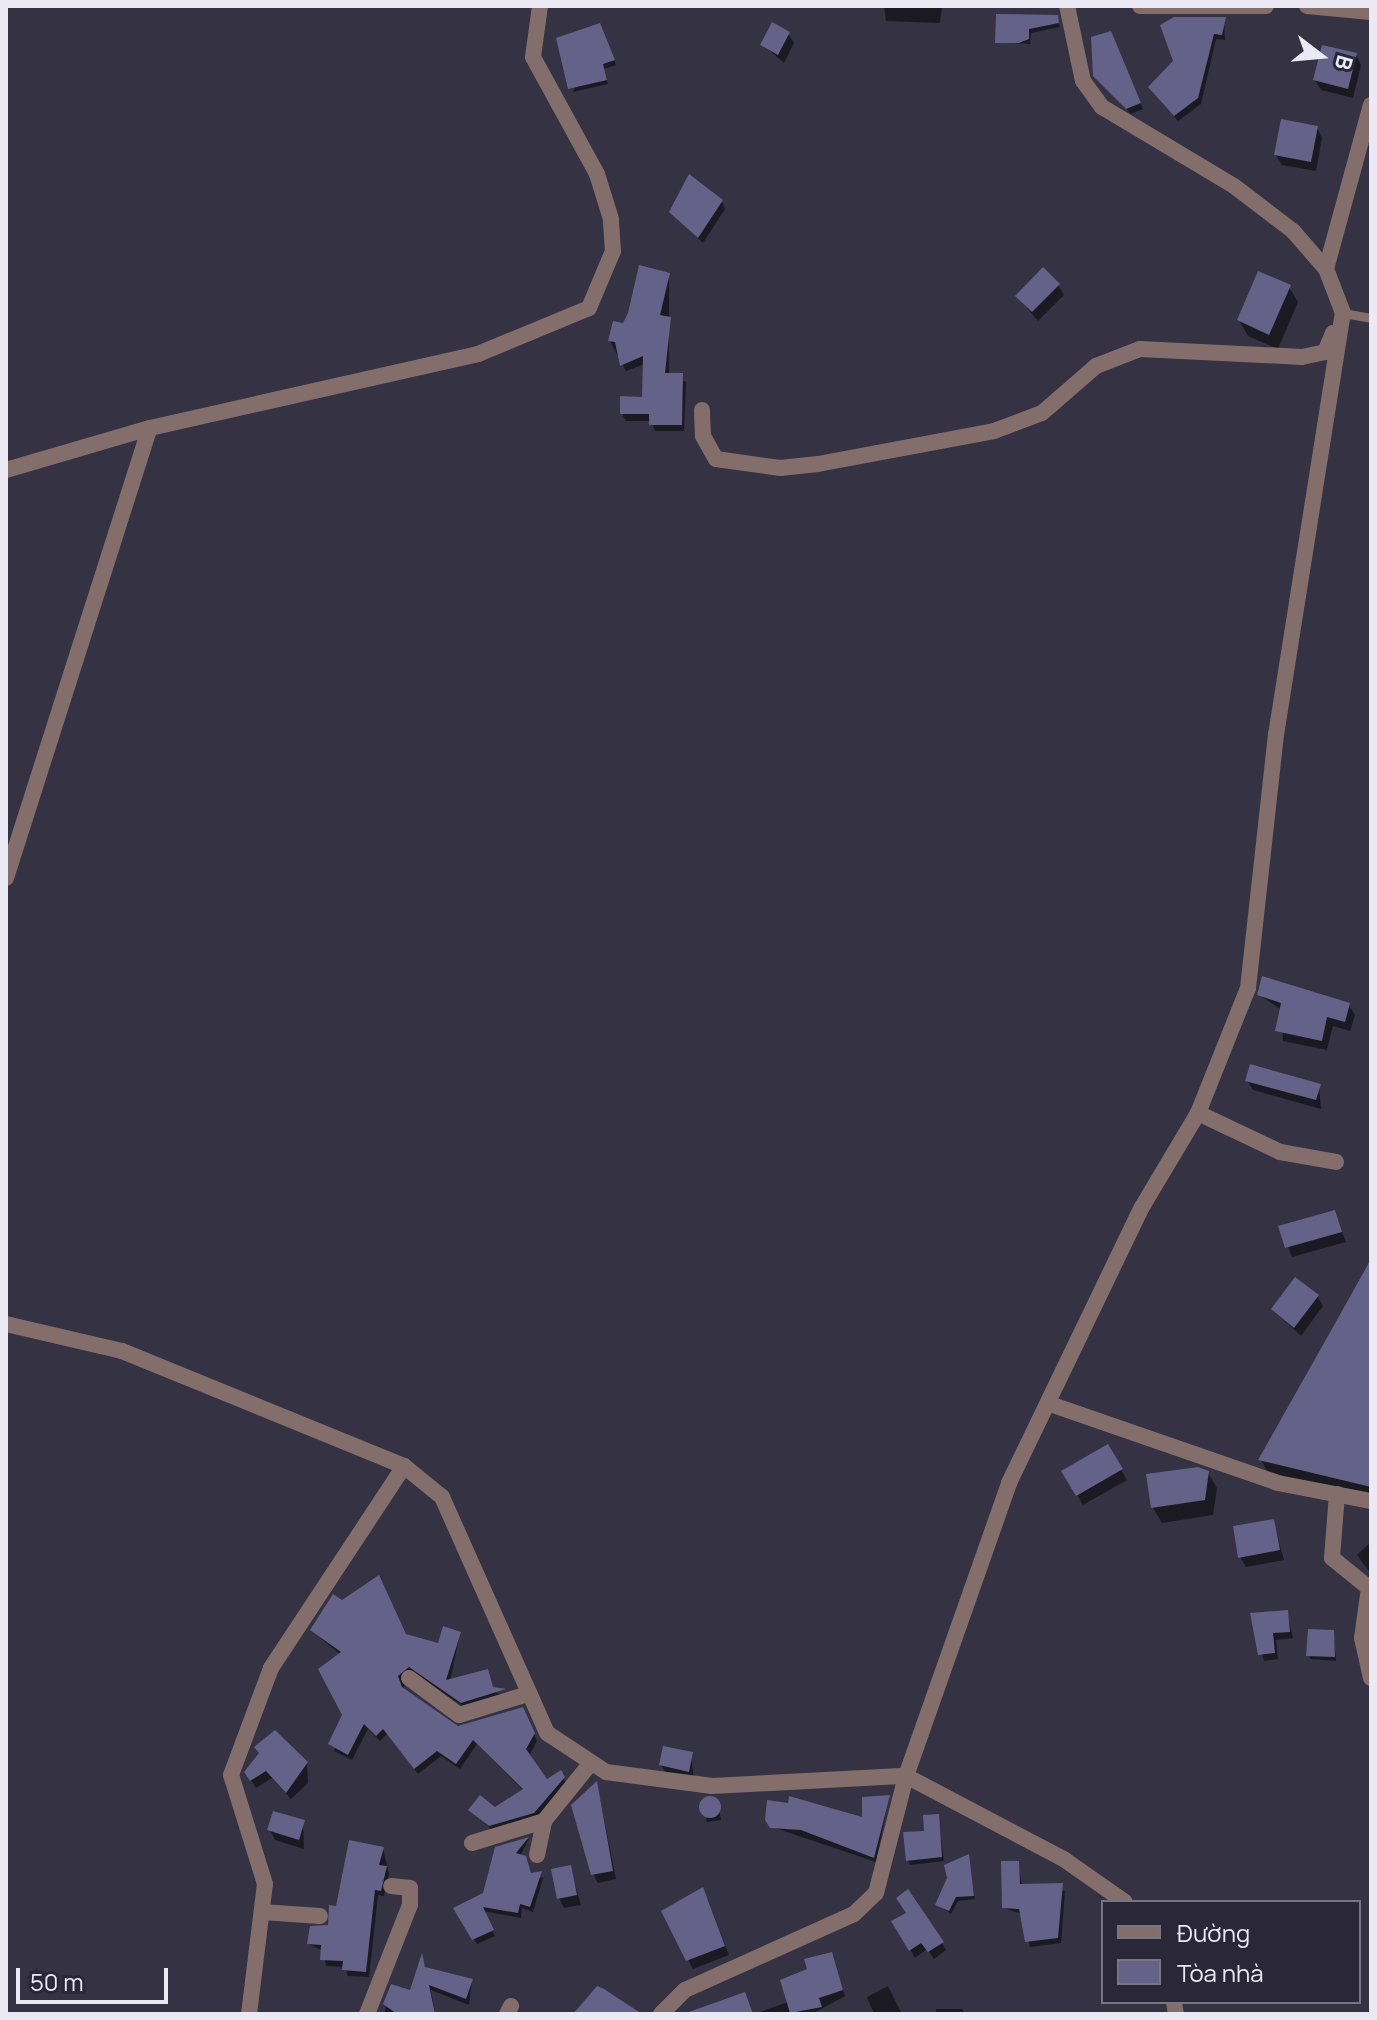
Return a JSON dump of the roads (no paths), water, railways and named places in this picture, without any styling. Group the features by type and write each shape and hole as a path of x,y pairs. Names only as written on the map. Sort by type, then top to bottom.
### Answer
{"street":[{"path":"6,470 150,428 478,354 589,308 613,251 611,219 597,174 533,57 540,6"},
{"path":"661,2014 685,1990 854,1914 876,1893 906,1776 1009,1483 1050,1404 1142,1207 1198,1113 1248,988 1276,735 1343,313 1326,269 1293,231 1234,186 1102,107 1083,81 1067,6"},
{"path":"1140,6 1266,6"},
{"path":"1307,6 1371,12"},
{"path":"1326,269 1371,105"},
{"path":"702,410 703,436 716,459 780,468 818,464 994,431 1042,413 1096,366 1140,349 1325,352 1343,313"},
{"path":"6,878 150,428"},
{"path":"1198,1113 1280,1152 1336,1162"},
{"path":"6,1324 122,1351 404,1466 442,1497 457,1543 504,1624 525,1695 547,1733 590,1764 606,1772 712,1786 906,1776 1065,1860 1122,1900"},
{"path":"1050,1404 1225,1466 1371,1501"},
{"path":"249,2014 265,1884 231,1775 250,1711 404,1466"},
{"path":"1337,1494 1332,1558 1369,1588 1362,1638 1371,1678"},
{"path":"409,1678 459,1715 525,1695"},
{"path":"537,1855 544,1821 590,1764"},
{"path":"472,1843 544,1821"},
{"path":"367,2014 410,1905 410,1888 391,1886"},
{"path":"262,1912 320,1916"}],"lane":[{"path":"1343,313 1371,318"}]}
